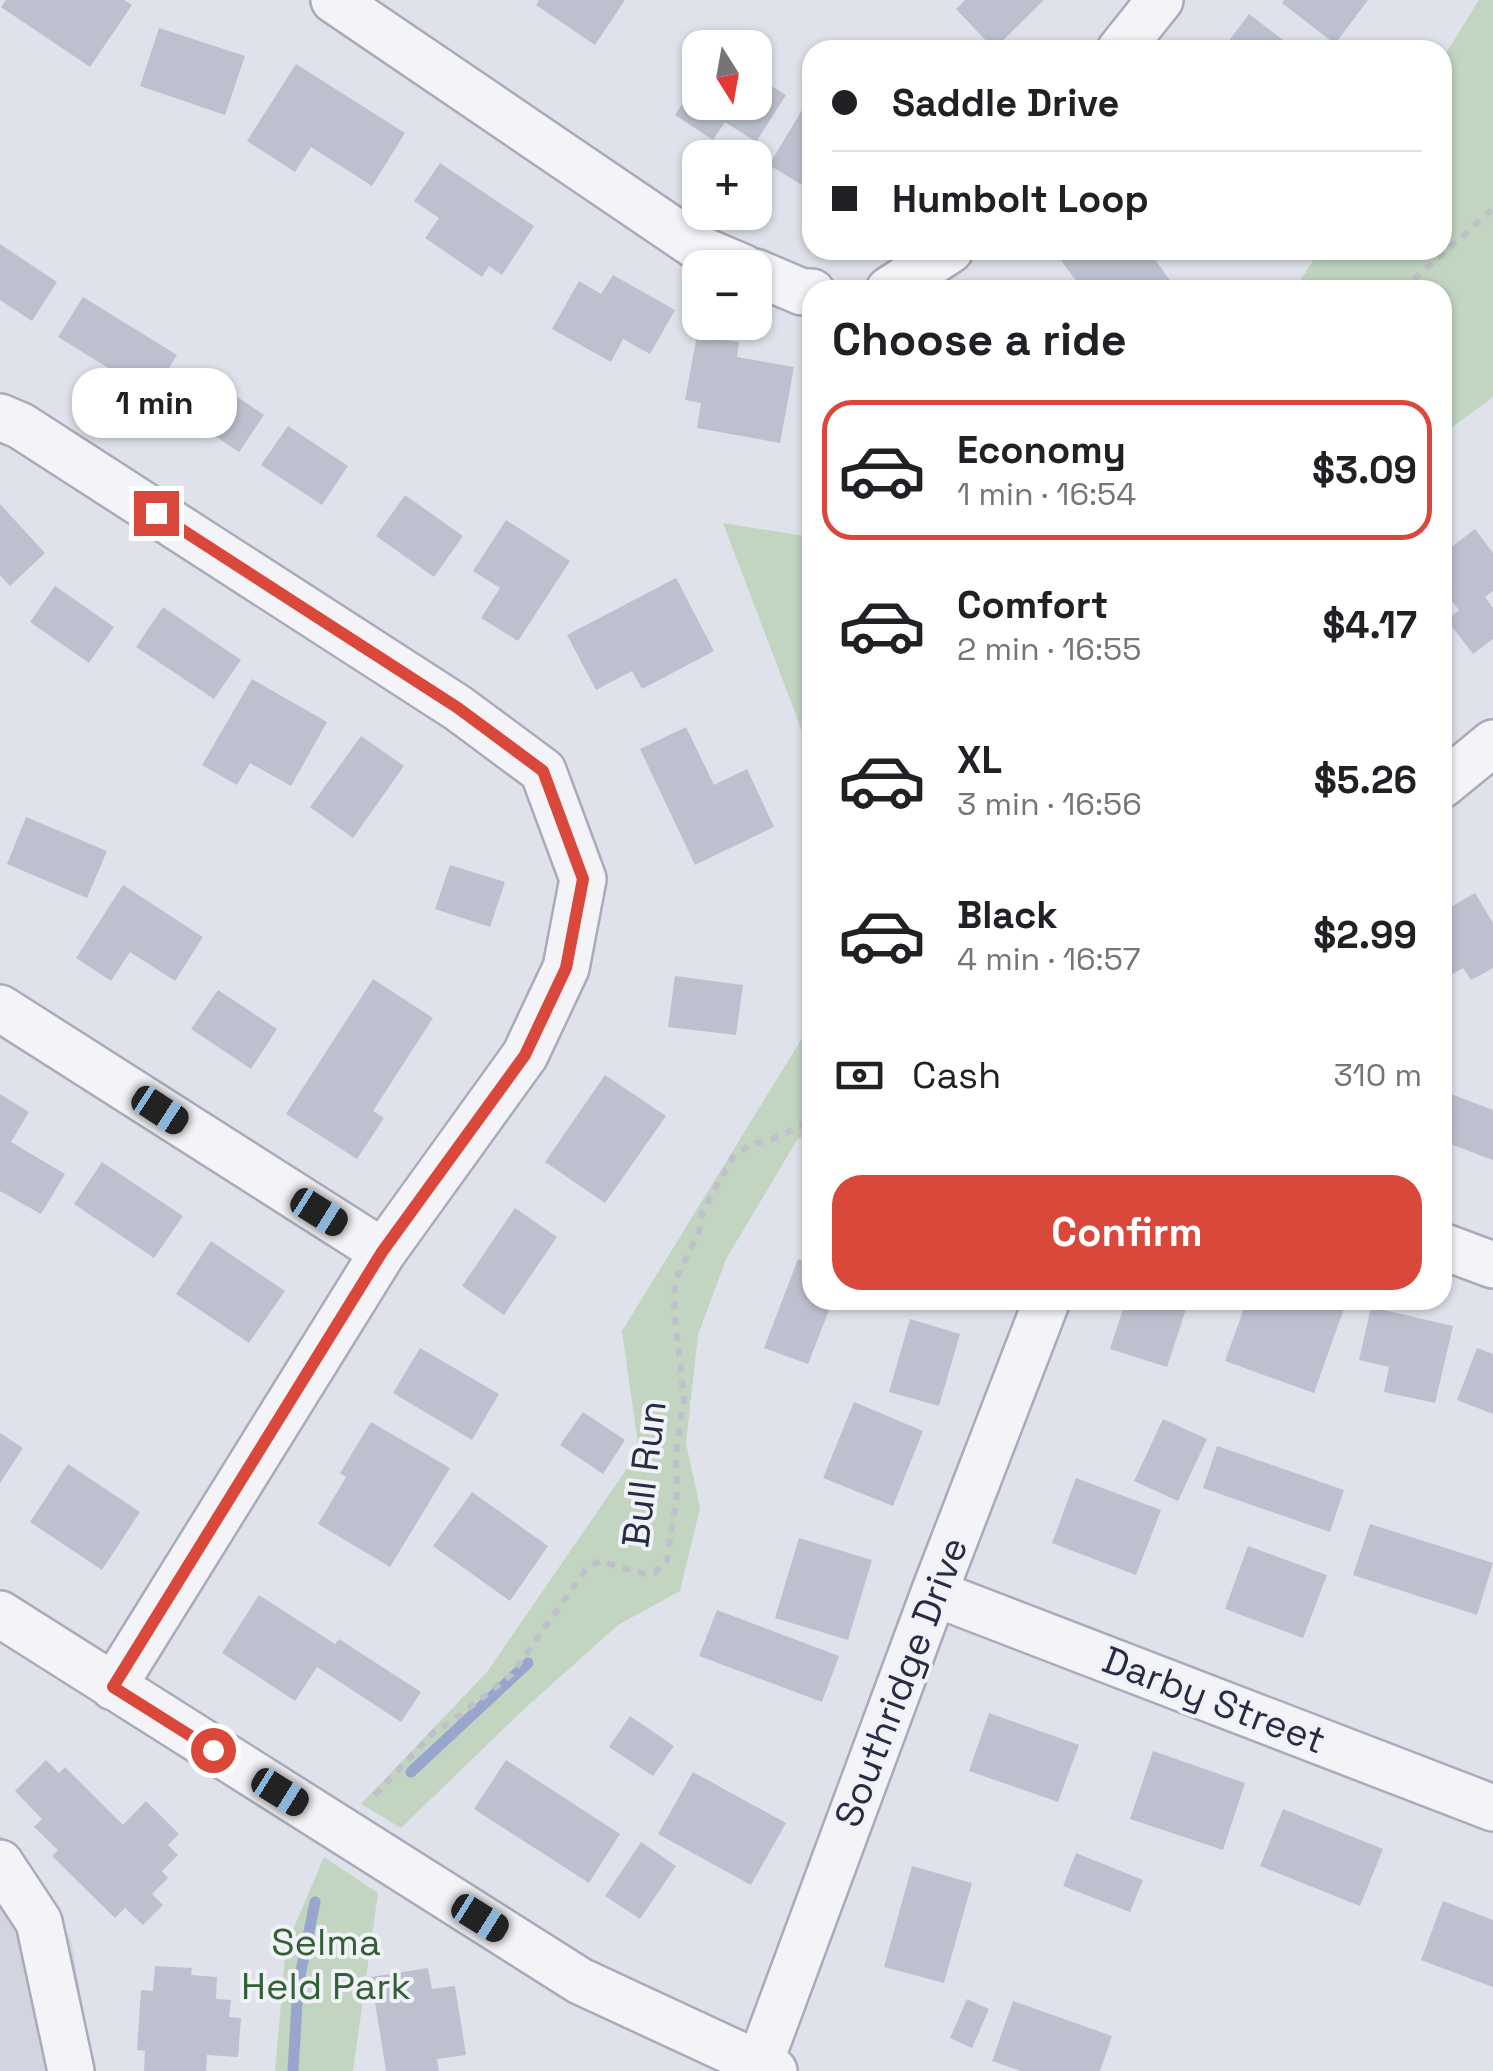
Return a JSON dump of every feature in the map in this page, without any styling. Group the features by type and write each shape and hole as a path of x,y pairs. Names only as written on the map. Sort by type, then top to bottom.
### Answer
{"street":[{"path":"334,0 702,250"},
{"path":"1128,40 1160,0"},
{"path":"904,280 935,260"},
{"path":"772,279 802,292"},
{"path":"0,417 22,426 458,708 543,771 583,879 566,968 525,1055 382,1252 113,1687"},
{"path":"1452,777 1493,743"},
{"path":"0,1008 382,1252"},
{"path":"1452,1250 1493,1264"},
{"name":"Southridge Drive","path":"766,2068 934,1593 1043,1310"},
{"name":"Darby Street","path":"934,1593 1493,1808"},
{"path":"0,1614 580,1981 766,2068"},
{"path":"0,1864 38,1922 71,2071"}],"path":[{"path":"1452,245 1493,209"},
{"path":"1413,280 1436,260"},
{"name":"Bull Run","path":"375,1796 436,1730 511,1675 587,1568 600,1561 645,1574 667,1561 684,1400 674,1311 676,1281 699,1231 703,1212 733,1158 752,1144 802,1125"}],"shaded area":[{"path":"0,1835 18,1852 51,1899 71,1940 94,2071 0,2071"}],"green space":[{"path":"1479,0 1493,0 1493,397 1452,427 1452,280 1300,280 1314,260 1452,260 1452,44"},
{"path":"723,523 802,535 802,733"},
{"path":"802,1038 802,1137 726,1259 698,1335 686,1443 700,1508 680,1591 618,1625 401,1828 361,1804 487,1672 639,1451 622,1331"},
{"name":"Selma Held Park","path":"324,1857 378,1893 353,2071 275,2071 286,1946"}],"building":[{"path":"6,0 124,0 132,5 90,67 1,7"},
{"path":"539,0 625,0 595,45 536,5"},
{"path":"965,0 1044,0 1003,40 985,40 956,9"},
{"path":"1368,0 1338,40 1330,40 1282,3"},
{"path":"1249,14 1283,40 1230,40"},
{"path":"159,28 245,56 225,115 140,86"},
{"path":"296,64 405,133 372,186 311,147 295,172 247,141"},
{"path":"772,86 786,95 772,117"},
{"path":"802,110 802,185 772,167 772,160"},
{"path":"683,120 770,120 757,140 725,122 713,140"},
{"path":"440,163 534,226 502,275 489,266 482,277 425,238 439,218 414,201"},
{"path":"0,244 57,282 32,321 0,300"},
{"path":"1061,260 1155,260 1170,280 1076,280"},
{"path":"613,275 675,310 650,354 623,339 611,362 552,329 579,281 601,294"},
{"path":"83,297 177,355 152,395 58,337"},
{"path":"696,340 739,342 737,357 794,367 780,443 697,428 701,403 685,400"},
{"path":"202,373 264,415 239,452 176,410"},
{"path":"288,426 348,466 322,505 261,465"},
{"path":"405,495 463,536 434,577 376,536"},
{"path":"0,504 45,553 10,586 0,575"},
{"path":"506,520 570,561 518,641 481,618 500,588 473,571"},
{"path":"1475,529 1493,553 1493,591 1485,597 1493,608 1493,639 1473,654 1452,627 1452,616 1459,610 1452,601 1452,546"},
{"path":"676,578 714,651 642,689 632,671 596,690 567,635"},
{"path":"55,586 114,627 89,663 30,622"},
{"path":"163,607 241,660 214,699 136,647"},
{"path":"252,679 327,722 291,786 250,763 237,785 202,765"},
{"path":"686,727 714,785 747,769 774,827 695,865 640,749"},
{"path":"361,736 404,766 353,838 310,807"},
{"path":"26,817 107,851 87,898 7,864"},
{"path":"450,865 505,882 490,927 435,909"},
{"path":"123,885 203,937 175,981 130,952 111,981 76,958"},
{"path":"1475,893 1493,923 1493,968 1471,980 1463,968 1452,974 1452,906"},
{"path":"675,976 743,985 736,1035 668,1027"},
{"path":"373,979 433,1018 373,1111 384,1118 357,1159 286,1114"},
{"path":"218,990 277,1029 251,1069 191,1029"},
{"path":"605,1075 666,1116 605,1203 545,1162"},
{"path":"0,1094 29,1112 11,1142 65,1174 41,1214 0,1191"},
{"path":"1452,1094 1493,1110 1493,1160 1452,1145"},
{"path":"102,1162 183,1216 154,1258 74,1204"},
{"path":"515,1208 557,1237 504,1315 462,1286"},
{"path":"211,1241 285,1291 249,1343 176,1294"},
{"path":"798,1259 802,1261 802,1310 829,1310 808,1364 764,1348"},
{"path":"1123,1310 1186,1310 1167,1367 1110,1349"},
{"path":"1243,1310 1343,1310 1314,1393 1225,1361"},
{"path":"1370,1310 1453,1326 1435,1403 1384,1392 1389,1367 1359,1360"},
{"path":"910,1319 960,1334 939,1406 889,1392"},
{"path":"420,1348 499,1394 472,1440 393,1393"},
{"path":"1477,1348 1493,1354 1493,1414 1457,1400"},
{"path":"854,1402 923,1431 893,1506 823,1478"},
{"path":"583,1412 625,1440 603,1474 560,1445"},
{"path":"1163,1419 1207,1439 1178,1501 1134,1481"},
{"path":"371,1422 450,1468 390,1567 318,1524 346,1477 340,1473"},
{"path":"0,1433 23,1448 0,1483"},
{"path":"1217,1446 1344,1490 1330,1532 1203,1488"},
{"path":"68,1464 140,1512 102,1570 30,1522"},
{"path":"1076,1478 1161,1510 1136,1575 1052,1543"},
{"path":"472,1492 548,1546 510,1601 433,1546"},
{"path":"1370,1524 1493,1563 1477,1615 1353,1575"},
{"path":"799,1538 872,1560 848,1640 775,1618"},
{"path":"1248,1546 1327,1575 1303,1638 1225,1609"},
{"path":"259,1595 335,1644 339,1639 421,1692 401,1722 317,1667 295,1701 222,1653"},
{"path":"717,1610 839,1656 822,1702 699,1656"},
{"path":"989,1713 1079,1745 1058,1802 969,1771"},
{"path":"630,1716 674,1746 653,1776 609,1747"},
{"path":"1153,1751 1245,1783 1223,1850 1130,1819"},
{"path":"46,1760 59,1773 65,1767 123,1825 146,1801 179,1834 168,1845 178,1855 162,1871 168,1878 152,1894 163,1905 143,1925 125,1908 115,1918 52,1856 58,1850 34,1827 42,1819 15,1791"},
{"path":"506,1760 620,1834 589,1883 474,1809"},
{"path":"693,1772 786,1823 751,1885 658,1834"},
{"path":"1283,1809 1383,1849 1360,1906 1260,1866"},
{"path":"641,1842 676,1866 640,1919 605,1896"},
{"path":"1076,1853 1143,1880 1130,1912 1063,1886"},
{"path":"912,1866 972,1883 944,1983 884,1967"},
{"path":"1443,1901 1493,1920 1493,1987 1421,1960"},
{"path":"155,1966 192,1968 191,1975 217,1977 216,1999 231,2000 229,2017 241,2018 238,2057 207,2055 206,2071 144,2071 145,2051 137,2050 141,1990 153,1991"},
{"path":"428,1968 432,1989 455,1986 466,2055 437,2059 439,2071 386,2071 371,1977"},
{"path":"967,1999 989,2009 972,2048 950,2038"},
{"path":"1013,2001 1112,2036 1100,2071 1021,2071 992,2061"}],"waterway":[{"path":"411,1772 528,1663"},
{"path":"293,2071 298,1986 315,1902"}],"route":[{"path":"156,513 458,708 543,771 583,879 566,968 525,1055 382,1252 113,1687 213,1750"}]}
